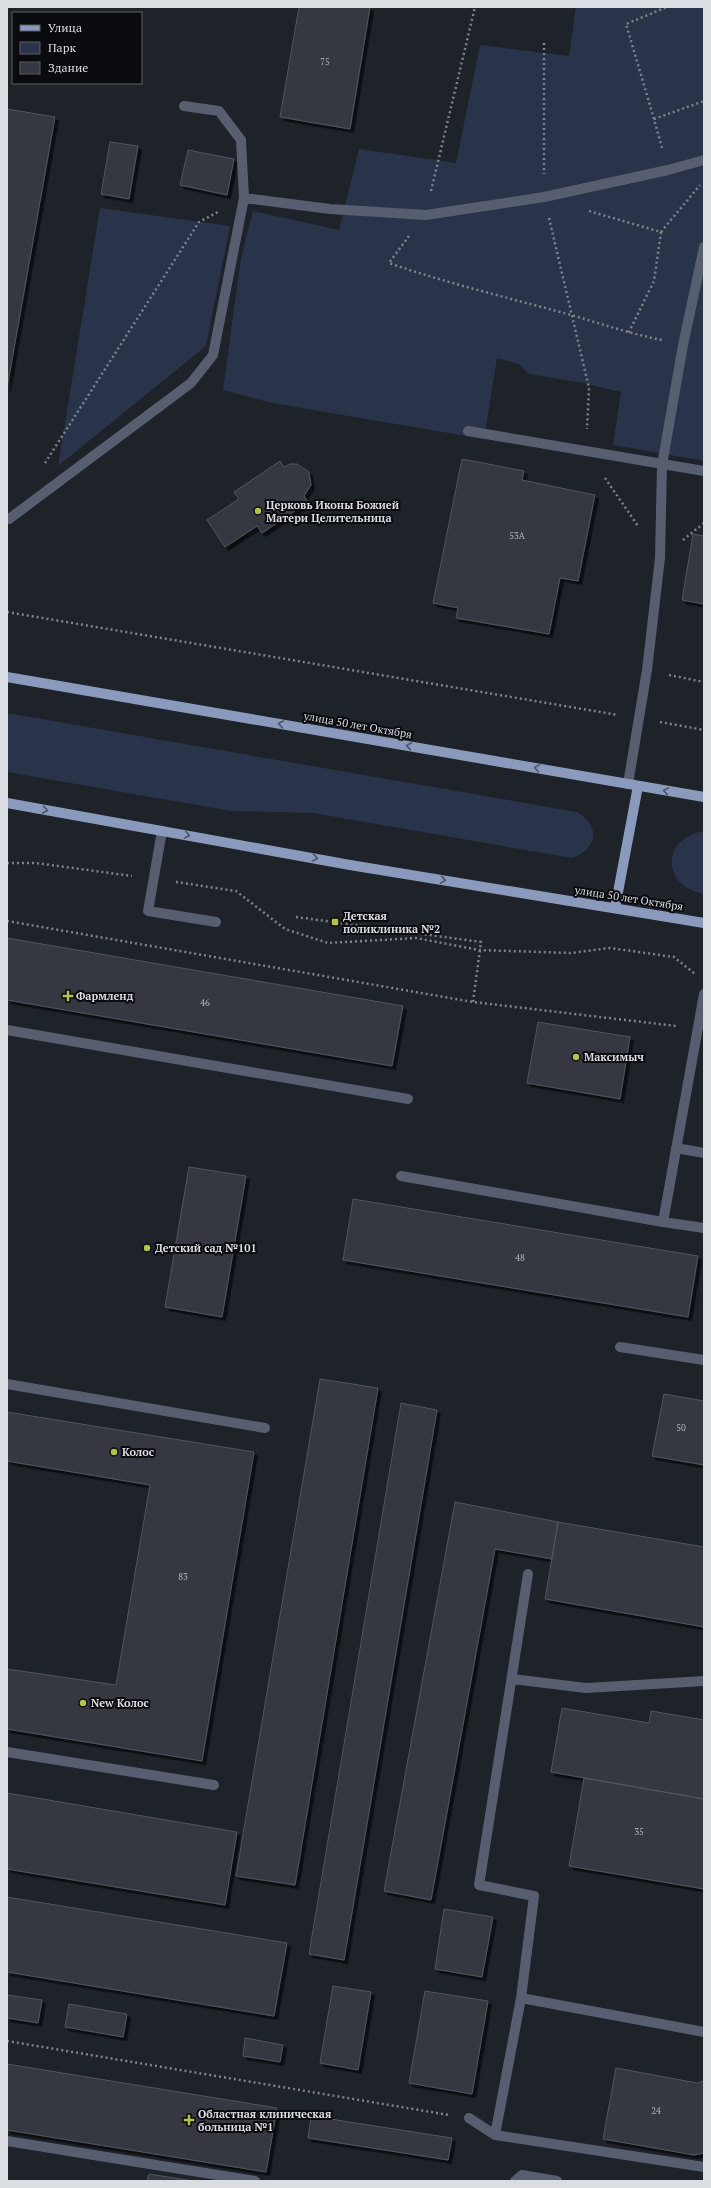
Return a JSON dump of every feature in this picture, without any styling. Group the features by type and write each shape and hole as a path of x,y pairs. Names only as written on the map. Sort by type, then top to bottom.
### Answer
{"main road":[{"name":"улица 50 лет Октября","path":"7,677 704,797"},
{"path":"615,908 638,786"},
{"name":"улица 50 лет Октября","path":"7,803 350,864 704,923"}],"lane":[{"path":"9,518 191,383 213,355 244,198 241,140 219,111 184,106"},
{"path":"244,198 330,209 426,215 544,197 668,170 704,160"},
{"path":"628,784 647,670 660,558 662,465 683,344 704,247"},
{"path":"468,431 704,471"},
{"path":"162,831 148,911 216,922"},
{"path":"663,1222 704,994"},
{"path":"7,1030 408,1099"},
{"path":"676,1148 704,1153"},
{"path":"401,1176 704,1228"},
{"path":"620,1347 704,1360"},
{"path":"7,1384 265,1428"},
{"path":"495,2135 520,1998 534,1896 479,1885 528,1574"},
{"path":"512,1679 586,1688 704,1681"},
{"path":"7,1752 214,1785"},
{"path":"520,1998 704,2032"},
{"path":"469,2118 495,2135 704,2167"},
{"path":"7,2141 255,2181"},
{"path":"515,2181 522,2175 557,2181"}],"path":[{"path":"475,7 426,215 389,263 432,278 572,315 628,334 683,344"},
{"path":"667,7 626,24 668,170"},
{"path":"544,42 544,197 589,388 586,450 660,558"},
{"path":"654,119 704,101"},
{"path":"628,334 654,281 661,232 704,179"},
{"path":"43,466 199,222 244,198"},
{"path":"588,210 661,232"},
{"path":"7,612 704,730"},
{"path":"647,670 704,682"},
{"path":"7,863 36,863 236,891 285,929 328,943 416,938 479,950 571,953 610,948 674,957 698,976"},
{"path":"296,917 480,942 473,1002"},
{"path":"7,921 473,1002 698,1028"},
{"path":"7,2041 469,2118"}],"green space":[{"path":"576,7 704,7 704,461 613,445 621,392 583,383 529,374 519,364 497,358 484,439 272,403 223,390 241,258 253,211 339,230 359,149 456,163 480,45 569,56"},
{"path":"100,208 230,226 206,346 58,466"},
{"path":"7,713 577,812 590,824 593,830 593,837 587,849 581,854 572,858 313,813 231,811 7,772"},
{"path":"704,831 704,894 690,889 680,882 674,872 672,862 674,851 680,842 690,835"}],"building":[{"path":"299,7 370,7 350,129 280,117"},
{"path":"7,109 55,117 7,388"},
{"path":"110,142 138,146 129,199 101,194"},
{"path":"188,150 234,159 227,195 180,185"},
{"path":"462,459 524,471 522,480 595,495 578,581 560,578 549,634 456,618 458,608 433,603"},
{"name":"Церковь Иконы Божией Матери Целительница","path":"280,461 284,467 290,464 297,464 309,472 311,485 304,496 308,502 262,533 257,526 225,547 207,520 239,499 234,492"},
{"path":"693,534 704,536 704,604 682,600"},
{"path":"7,938 403,1006 392,1066 7,1000"},
{"path":"538,1022 630,1037 620,1099 527,1083"},
{"path":"189,1167 246,1176 222,1317 165,1307"},
{"path":"353,1199 698,1256 688,1317 343,1260"},
{"path":"320,1379 378,1388 295,1885 236,1876"},
{"path":"664,1394 704,1401 704,1465 652,1456"},
{"path":"401,1403 437,1410 344,1960 309,1954"},
{"path":"7,1412 254,1452 202,1761 7,1729 7,1669 116,1685 150,1485 7,1461"},
{"path":"455,1502 558,1522 552,1559 495,1549 431,1900 384,1891"},
{"path":"558,1522 704,1547 704,1627 545,1599"},
{"path":"562,1708 649,1723 651,1711 704,1720 704,1799 551,1772"},
{"path":"584,1778 704,1799 704,1889 569,1866"},
{"path":"7,1793 237,1832 225,1905 7,1869"},
{"path":"7,1897 287,1943 274,2016 7,1972"},
{"path":"444,1909 493,1917 482,1977 435,1969"},
{"path":"333,1986 371,1992 358,2070 320,2063"},
{"path":"425,1991 488,2001 472,2094 409,2083"},
{"path":"7,1995 42,2000 38,2023 7,2018"},
{"path":"69,2004 127,2014 123,2037 65,2027"},
{"path":"245,2038 283,2045 280,2062 243,2056"},
{"path":"7,2064 277,2108 266,2172 7,2130"},
{"path":"616,2068 697,2083 704,2081 704,2153 694,2155 603,2139"},
{"path":"311,2116 452,2138 448,2160 308,2138"},
{"path":"149,2174 193,2181 147,2181"}],"place":[{"name":"Церковь Иконы Божией Матери Целительница","path":"258,511"},
{"name":"Детская поликлиника №2","path":"335,922"},
{"name":"Фармленд","path":"68,996"},
{"name":"Максимыч","path":"576,1057"},
{"name":"Детский сад №101","path":"147,1248"},
{"name":"Колос","path":"114,1452"},
{"name":"New Колос","path":"83,1703"},
{"name":"Областная клиническая больница №1","path":"189,2120"}]}
